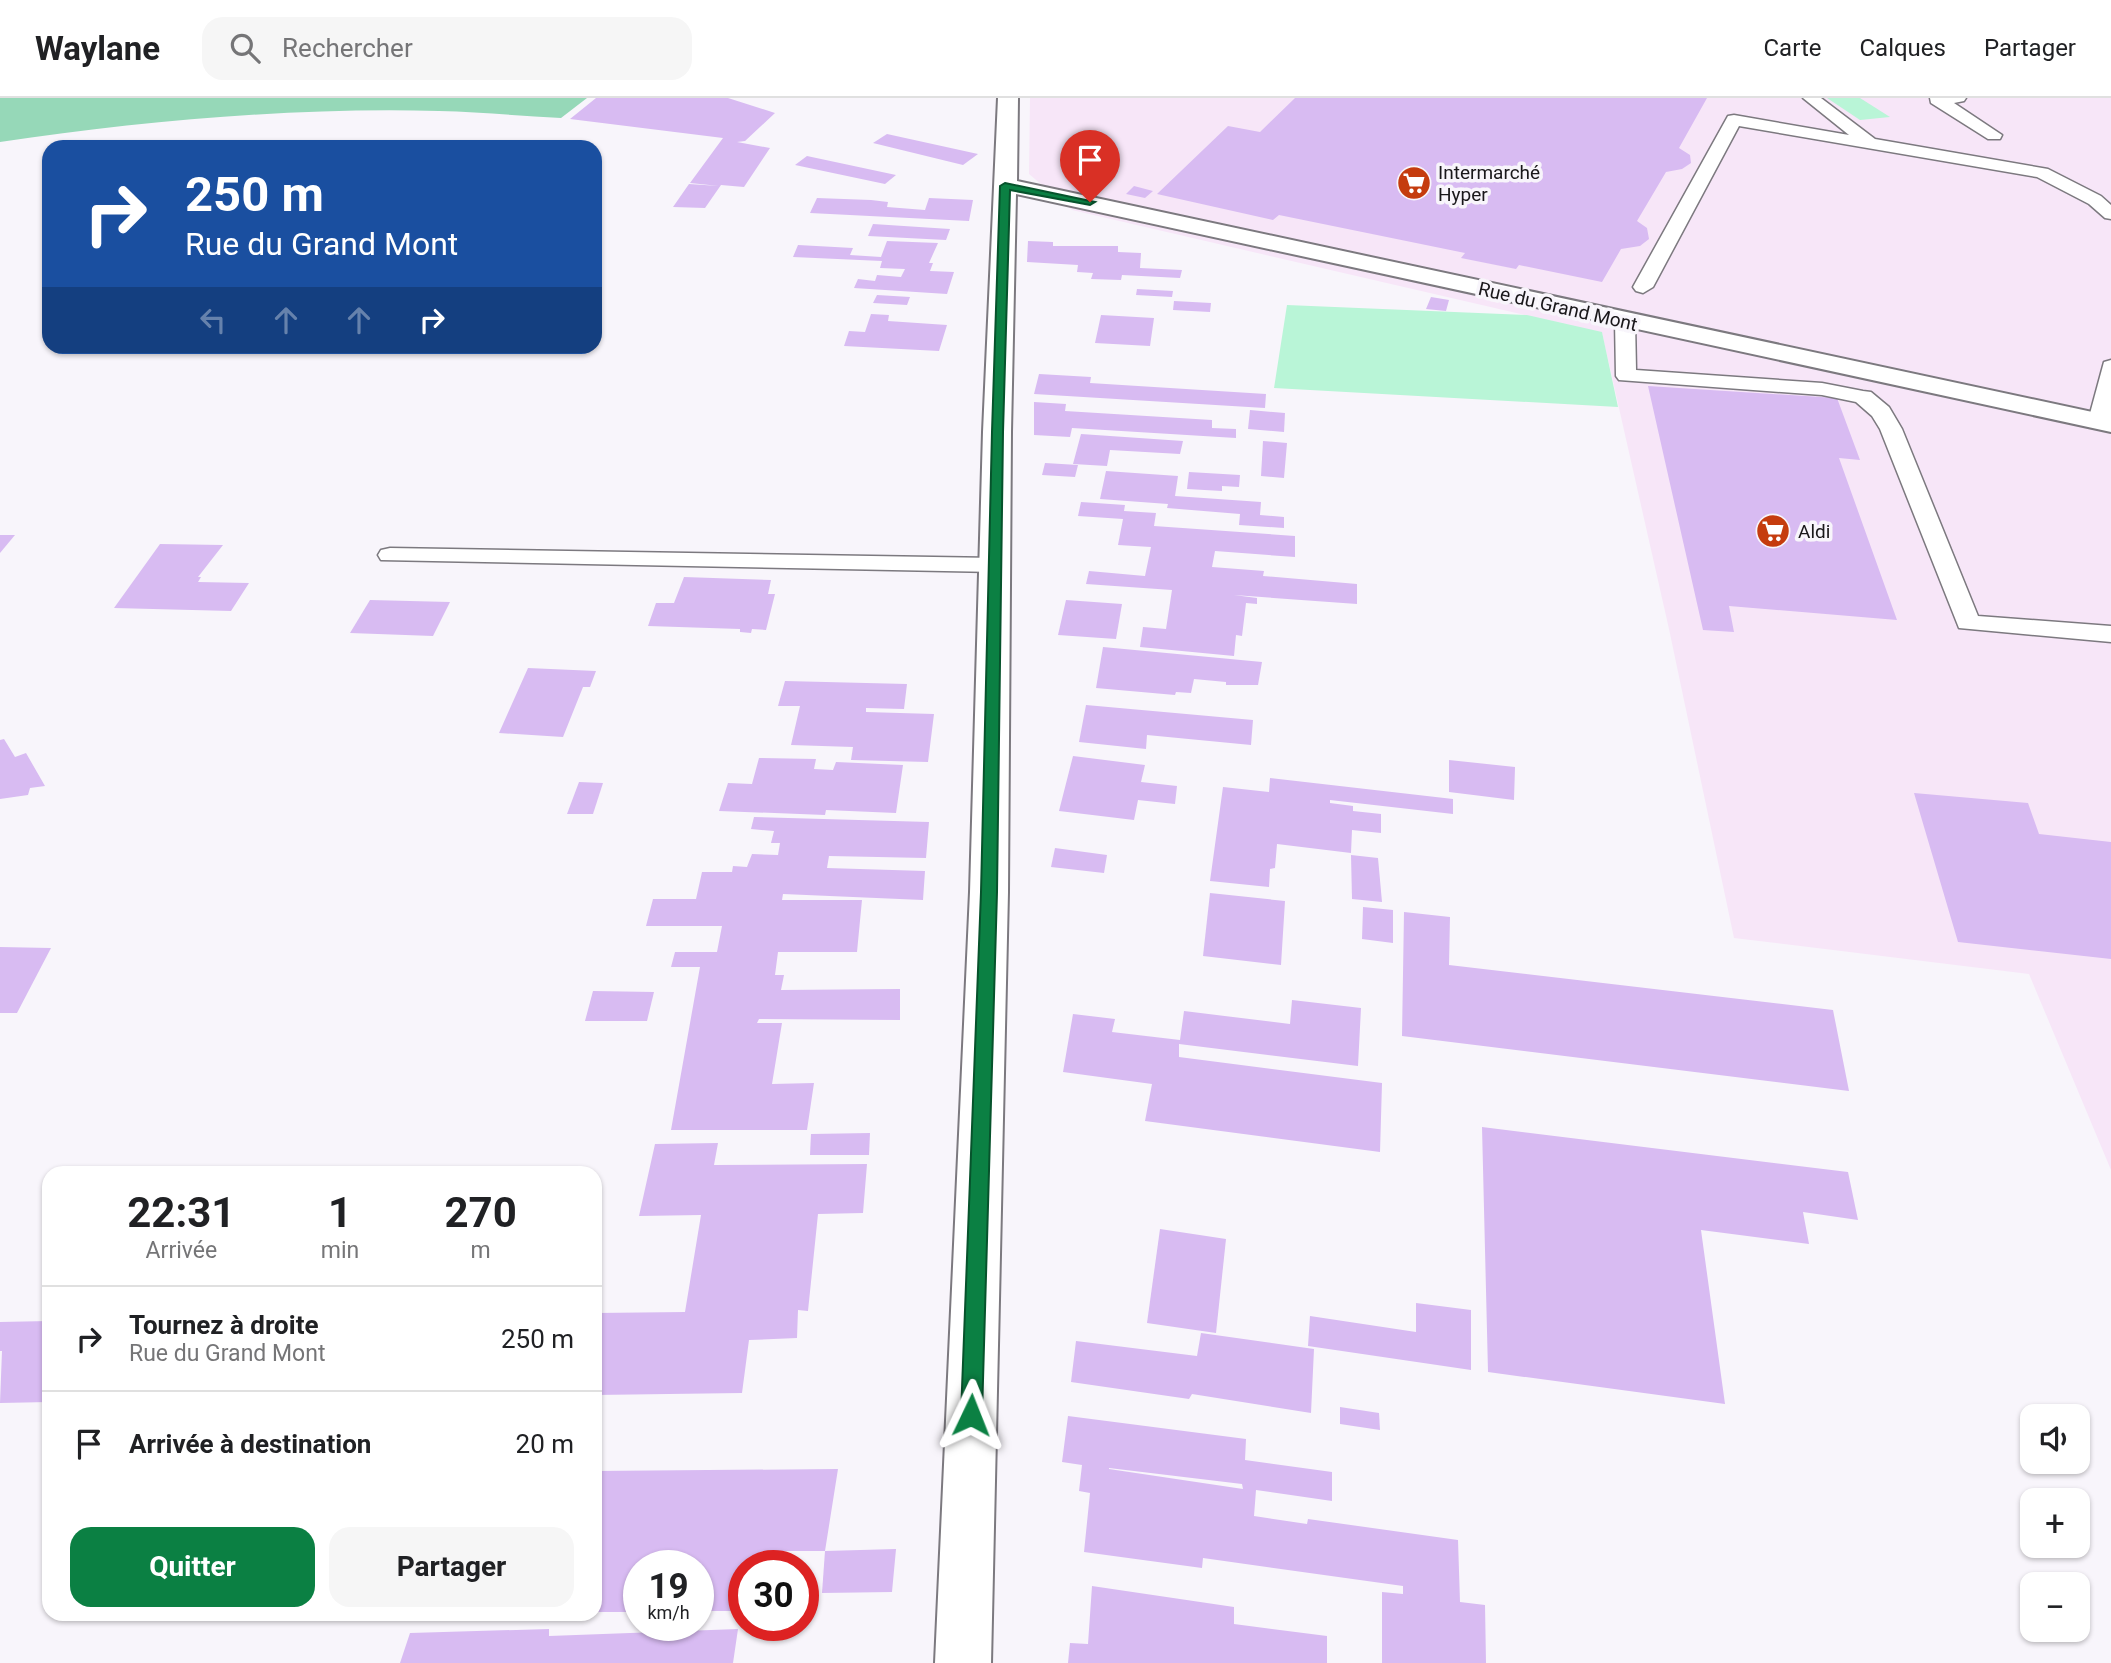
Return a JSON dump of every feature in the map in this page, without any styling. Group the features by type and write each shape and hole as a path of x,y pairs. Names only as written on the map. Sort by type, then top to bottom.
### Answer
{"street":[{"path":"963,1663 989,892 1008,98"},
{"name":"Rue du Grand Mont","path":"1005,186 1090,202 1625,321 2105,422"}],"lane":[{"path":"1811,98 1873,145"},
{"path":"1958,98 1937,100 1994,135"},
{"path":"1643,287 1702,183 1736,115 1873,145 2042,173 2095,200 2111,214"},
{"path":"1625,321 1626,376 1822,389 1863,397 1881,412 1891,429 1968,623 2111,634"},
{"path":"2105,422 2111,366"},
{"path":"390,555 996,565"}],"shaded area":[{"path":"1030,98 2111,98 2111,1170 2029,974 1734,938 1669,629 1602,333 1072,210 1029,174"}],"green space":[{"path":"0,98 587,98 561,118 439,111 330,111 164,122 0,142"},
{"path":"1827,98 1860,98 1890,117 1860,120"},
{"path":"1287,305 1527,315 1602,332 1618,407 1274,388"}],"building":[{"path":"596,98 728,98 775,113 745,141 737,142 770,148 744,187 721,185 705,208 673,207 689,184 719,186 690,183 723,138 570,119"},
{"name":"Intermarché Hyper","path":"1295,98 1707,98 1679,148 1690,155 1691,163 1682,169 1666,172 1637,221 1647,228 1649,239 1640,246 1621,249 1602,282 1519,265 1516,269 1461,258 1465,253 1279,215 1273,220 1157,194 1228,126 1260,132"},
{"path":"887,134 978,154 963,165 873,143"},
{"path":"807,156 896,175 885,184 795,165"},
{"path":"1134,186 1153,191 1145,198 1126,194"},
{"path":"817,198 871,200 888,202 887,207 925,210 929,198 973,200 969,221 810,213"},
{"path":"873,224 950,229 946,240 868,236"},
{"path":"887,241 938,243 929,263 933,263 930,271 954,272 947,294 854,288 858,279 875,281 877,275 901,277 905,269 880,268 882,261 793,257 798,245 853,248 850,255 881,257"},
{"path":"1028,241 1053,242 1053,246 1118,246 1118,252 1141,253 1140,268 1182,270 1180,278 1122,275 1121,280 1091,279 1093,273 1077,272 1078,265 1027,262"},
{"path":"1137,289 1173,291 1172,297 1136,295"},
{"path":"877,295 910,297 907,305 873,303"},
{"path":"1431,297 1449,300 1446,311 1426,309"},
{"path":"1174,301 1211,303 1210,312 1173,310"},
{"path":"871,314 889,315 888,321 947,325 939,351 844,346 849,331 865,332"},
{"path":"1101,315 1154,318 1150,346 1095,343"},
{"path":"1039,374 1091,377 1090,383 1266,394 1265,408 1034,394"},
{"name":"Aldi","path":"1648,386 1837,398 1860,460 1839,458 1897,620 1729,606 1734,632 1703,630"},
{"path":"1034,402 1066,404 1065,411 1212,420 1212,428 1236,429 1236,438 1072,428 1070,437 1034,435"},
{"path":"1250,410 1285,413 1284,432 1248,429"},
{"path":"1081,434 1183,441 1180,454 1110,450 1107,466 1073,464"},
{"path":"1263,441 1287,443 1284,478 1261,476"},
{"path":"1045,463 1078,465 1075,477 1042,475"},
{"path":"1106,471 1178,476 1175,496 1261,502 1260,515 1284,517 1284,528 1239,525 1240,514 1167,508 1168,504 1100,499"},
{"path":"1189,472 1240,475 1239,487 1222,486 1222,491 1187,489"},
{"path":"1081,502 1125,505 1124,511 1156,513 1154,526 1295,536 1295,557 1215,551 1212,567 1264,571 1263,576 1357,584 1357,604 1234,595 1257,598 1257,604 1246,603 1242,636 1236,635 1234,656 1140,647 1143,627 1166,629 1172,590 1086,584 1089,571 1145,576 1151,547 1118,545 1123,519 1078,516"},
{"path":"0,535 15,535 0,553"},
{"path":"160,544 223,545 198,577 201,577 198,582 249,583 231,611 114,608"},
{"path":"684,577 771,580 768,594 775,594 766,630 752,629 751,633 740,632 740,629 648,626 656,603 674,603"},
{"path":"370,600 450,602 433,636 350,633"},
{"path":"1066,600 1122,604 1116,639 1058,635"},
{"path":"1103,647 1262,662 1258,685 1226,685 1226,682 1194,679 1191,693 1176,692 1175,695 1096,688"},
{"path":"528,668 596,671 590,687 583,687 563,737 499,733"},
{"path":"785,681 907,684 904,709 866,708 866,712 934,714 928,762 851,760 853,747 791,745 800,706 778,706"},
{"path":"1086,705 1253,720 1251,745 1147,735 1146,749 1079,742"},
{"path":"4,739 15,757 26,753 45,786 30,788 28,795 0,799 0,740"},
{"path":"1073,756 1145,765 1141,782 1177,786 1175,804 1138,800 1134,820 1059,811"},
{"path":"759,758 816,759 814,769 833,770 836,762 903,765 896,813 826,810 825,815 719,811 728,783 752,784"},
{"path":"1449,760 1515,767 1514,800 1449,792"},
{"path":"1270,778 1453,799 1453,814 1330,800 1330,803 1353,806 1353,811 1381,814 1381,833 1352,830 1351,853 1277,844 1275,868 1270,869 1269,887 1210,881 1223,787 1269,792"},
{"path":"579,782 603,783 593,814 567,814"},
{"path":"1914,793 2028,803 2039,834 2111,842 2111,959 1958,942"},
{"path":"754,817 929,822 926,858 829,856 827,868 925,871 923,900 783,894 782,900 862,900 857,952 778,952 775,975 784,975 781,990 900,989 900,1020 759,1019 757,1023 782,1023 772,1084 814,1083 807,1130 671,1130 700,967 671,967 675,952 717,952 722,926 646,926 653,899 696,899 702,872 732,872 733,866 747,867 752,854 778,855 780,843 771,843 774,831 751,829"},
{"path":"1055,848 1107,855 1104,873 1051,867"},
{"path":"1351,855 1378,858 1382,902 1352,899"},
{"path":"1210,893 1285,901 1281,965 1203,956"},
{"path":"1363,907 1393,910 1393,943 1362,939"},
{"path":"1404,912 1450,917 1449,965 1833,1010 1849,1091 1402,1036"},
{"path":"0,947 51,948 17,1013 0,1013"},
{"path":"593,991 654,992 647,1021 585,1021"},
{"path":"1292,1000 1361,1008 1358,1066 1179,1044 1179,1057 1382,1083 1380,1152 1145,1121 1152,1084 1063,1072 1073,1014 1115,1019 1112,1032 1180,1040 1184,1011 1290,1024"},
{"path":"1482,1127 1848,1172 1858,1220 1803,1212 1809,1244 1701,1230 1725,1404 1488,1372"},
{"path":"870,1133 869,1155 810,1155 811,1134"},
{"path":"718,1143 714,1165 867,1164 863,1213 818,1214 808,1311 798,1310 797,1338 749,1340 742,1393 602,1395 602,1313 685,1312 701,1215 639,1216 655,1144"},
{"path":"1160,1229 1226,1239 1216,1333 1147,1323"},
{"path":"1416,1303 1471,1310 1471,1370 1308,1346 1310,1316 1416,1332"},
{"path":"42,1321 42,1402 0,1403 0,1322"},
{"path":"1201,1333 1314,1349 1311,1413 1192,1394 1189,1399 1071,1382 1076,1341 1197,1356"},
{"path":"1340,1407 1379,1413 1380,1430 1340,1424"},
{"path":"1068,1416 1246,1439 1245,1460 1332,1472 1332,1501 1256,1490 1254,1516 1307,1524 1308,1519 1458,1540 1460,1602 1485,1605 1486,1663 1382,1663 1382,1592 1403,1594 1403,1586 1203,1558 1202,1568 1084,1552 1090,1493 1079,1491 1082,1465 1062,1462","holes":["1109,1468 1242,1484 1243,1489"]},
{"path":"838,1469 825,1551 728,1550 728,1611 714,1611 714,1550 623,1550 623,1612 602,1612 602,1471"},
{"path":"896,1549 892,1592 822,1593 825,1551"},
{"path":"1092,1586 1234,1607 1234,1624 1327,1636 1327,1663 1068,1663 1070,1643 1088,1644"},
{"path":"549,1629 549,1636 623,1633 623,1641 714,1641 714,1630 728,1629 728,1641 736,1641 733,1663 400,1663 410,1633"}],"place":[{"name":"Intermarché Hyper","path":"1414,183"},
{"name":"Aldi","path":"1773,531"}],"route":[{"path":"971,1415 989,892 1005,186 1029,188 1090,202"}]}
